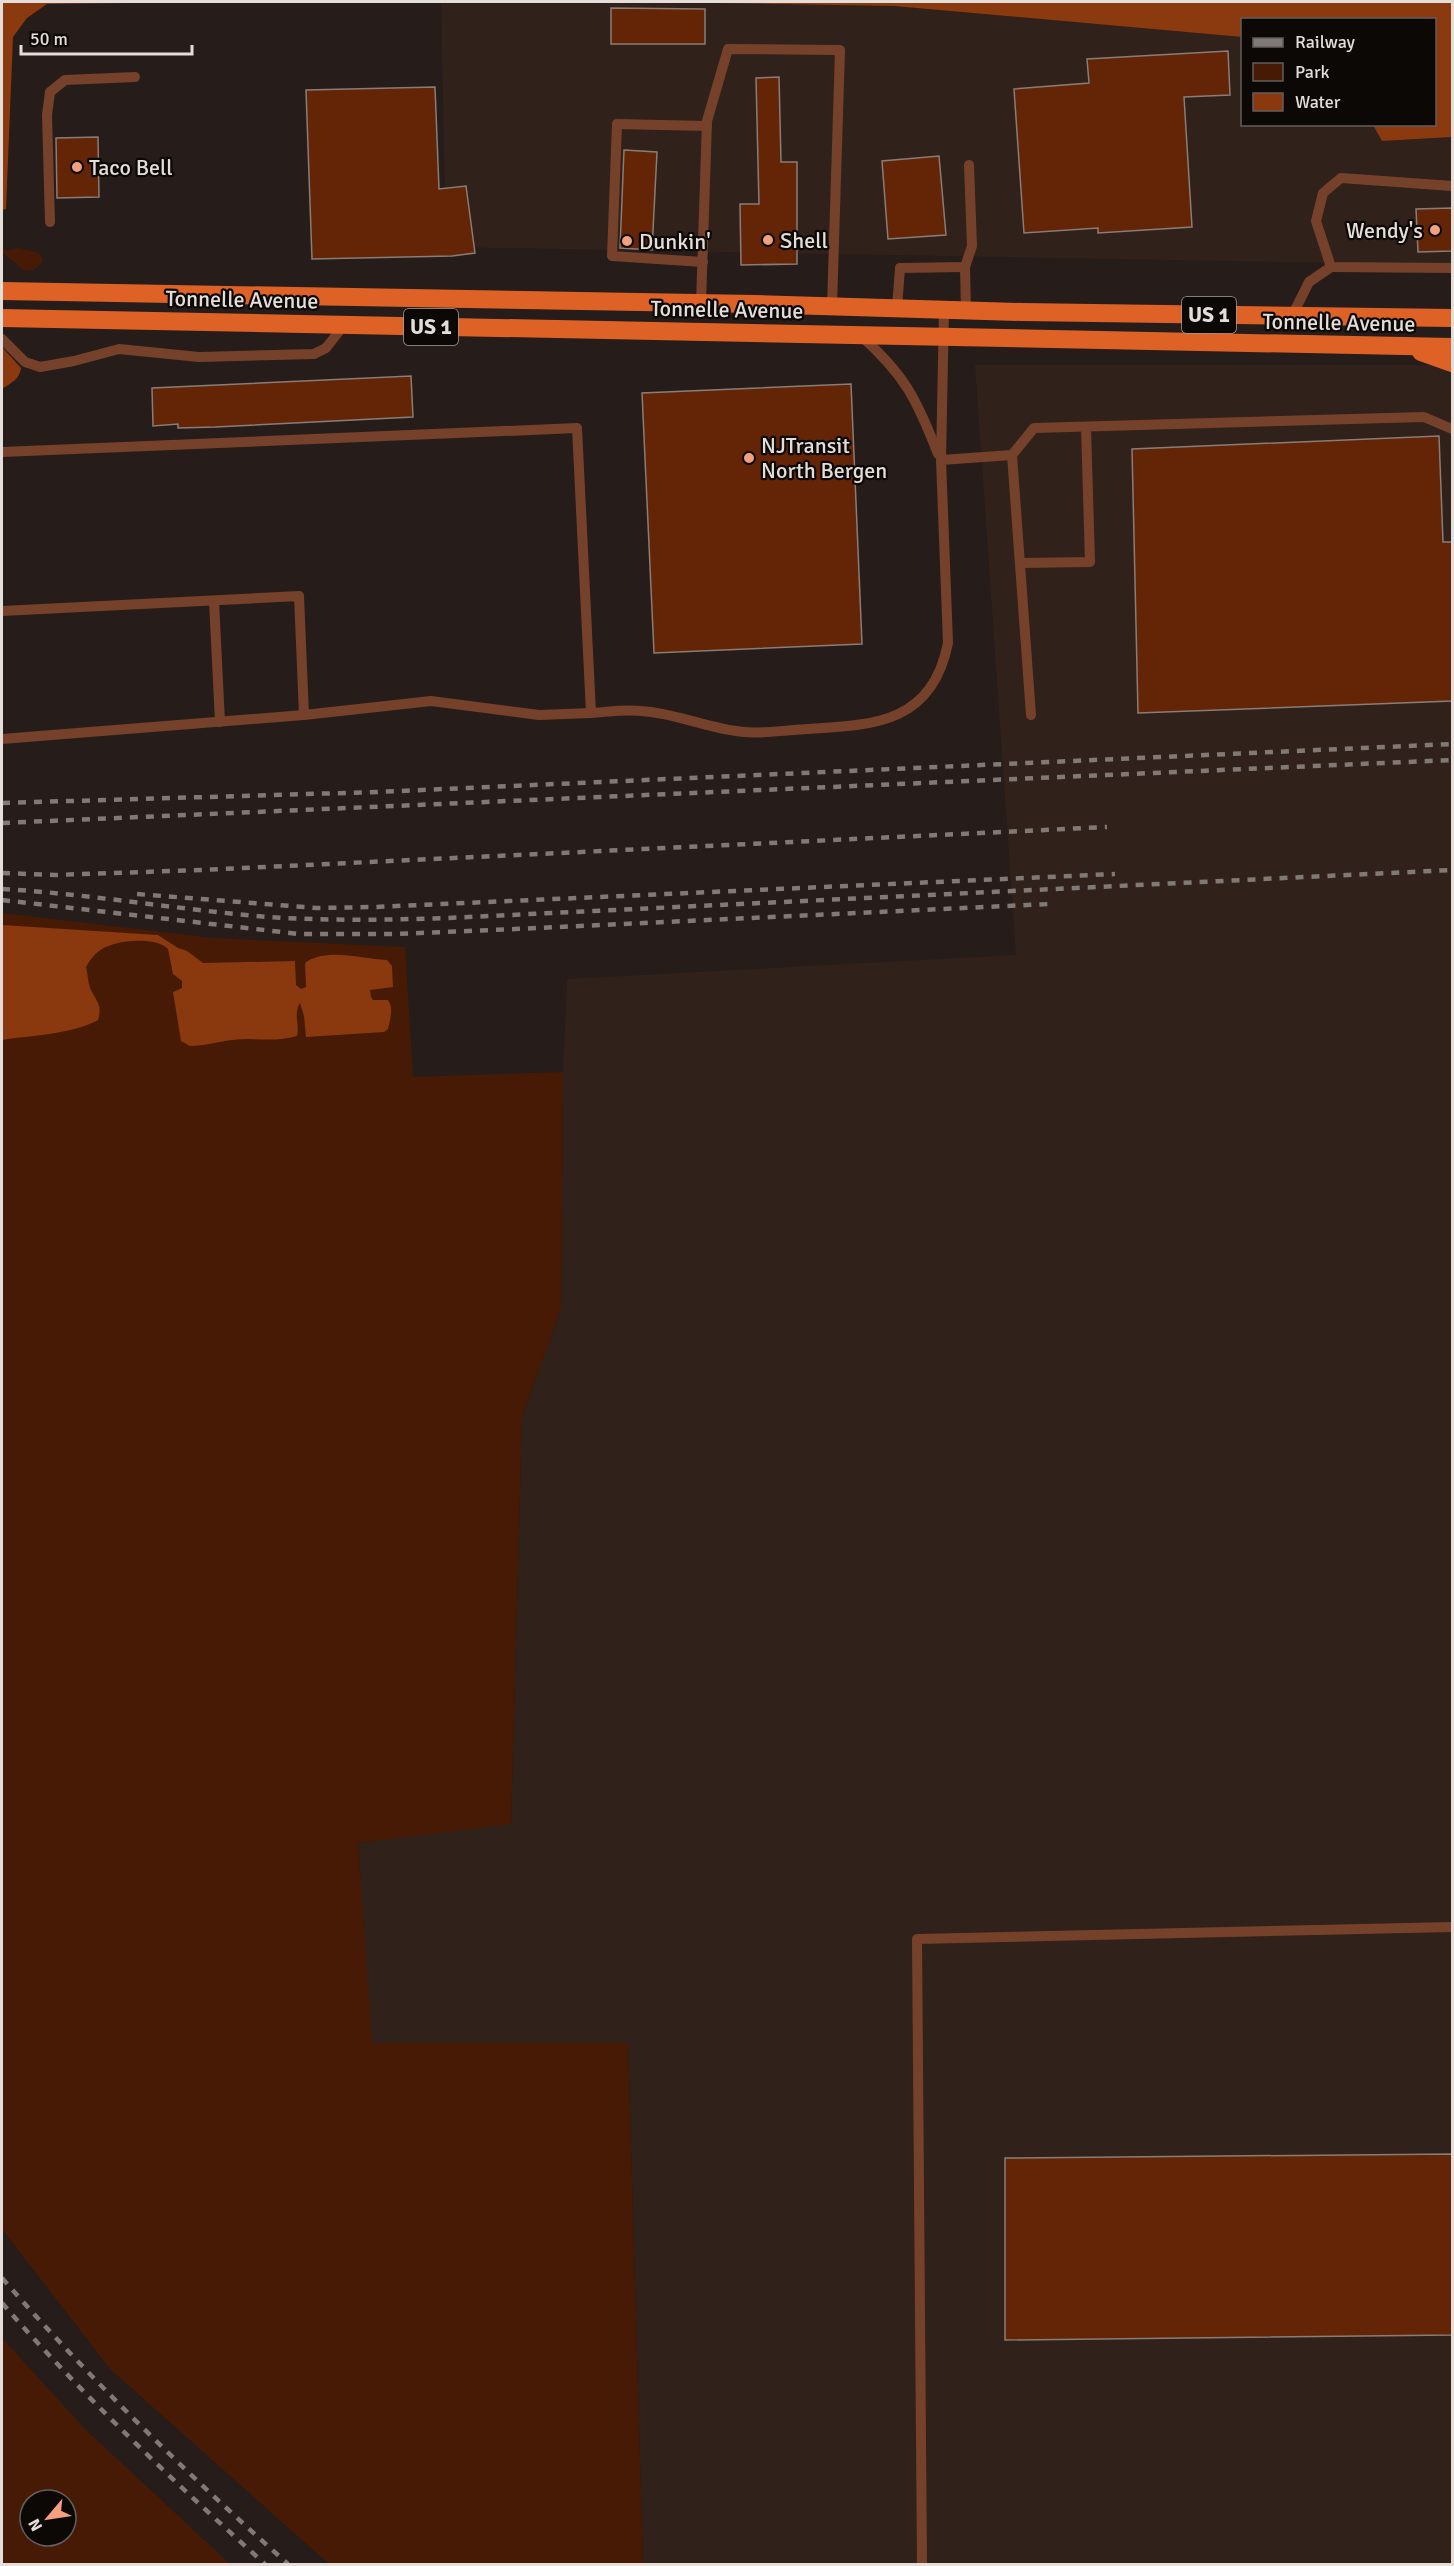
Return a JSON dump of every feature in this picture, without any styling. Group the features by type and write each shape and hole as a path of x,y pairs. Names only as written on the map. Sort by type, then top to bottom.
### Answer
{"highway":[{"name":"Tonnelle Avenue","path":"2,291 701,303 966,311 1452,318"},
{"name":"Tonnelle Avenue","path":"2,318 1452,348"},
{"path":"1406,347 1452,363"}],"lane":[{"path":"701,303 707,126 728,50 840,50 832,306"},
{"path":"50,222 47,115 50,92 65,80 135,77"},
{"path":"703,262 612,256 617,124 707,126"},
{"path":"966,311 965,267 972,246 969,165"},
{"path":"1331,267 1316,221 1323,192 1341,178 1452,186"},
{"path":"897,308 900,268 965,267"},
{"path":"1292,316 1309,282 1331,267 1452,268"},
{"path":"2,739 303,715 431,701 538,715 641,711 745,732 858,727 890,718 905,710 932,686 945,658 948,643 941,460 944,310"},
{"path":"2,339 25,362 40,367 75,361 119,349 199,357 314,354 326,348 344,325"},
{"path":"860,336 884,357 907,384 941,460"},
{"path":"1031,715 1012,455 1034,428 1424,417 1452,429"},
{"path":"1021,563 1090,562 1086,427"},
{"path":"2,452 577,428 591,713"},
{"path":"941,460 1012,455"},
{"path":"2,611 299,596 303,715"},
{"path":"214,601 220,722"},
{"path":"922,2565 917,1939 1452,1927"}],"shaded area":[{"path":"2,2 218,2 47,4 27,18 13,37 6,209 2,210"},
{"path":"441,2 652,2 894,6 1241,37 1241,126 1374,126 1382,141 1452,137 1452,265 446,247"},
{"path":"652,2 1452,2 1452,137 1382,141 1374,126 1436,126 1436,18 1241,18 1241,37 894,6"},
{"path":"2,347 21,368 17,378 2,389"},
{"path":"975,365 1452,365 1452,2564 643,2564 628,2043 371,2043 358,1843 511,1823 522,1417 561,1308 563,1072 567,979 1016,955"}],"green space":[{"path":"2,247 7,251 19,248 38,253 43,262 32,271 23,270 2,252"},
{"path":"2,913 213,938 405,947 413,1077 563,1072 561,1308 522,1417 511,1824 358,1843 372,2043 628,2043 643,2564 329,2564 110,2369 2,2229"},
{"path":"2,2338 85,2429 230,2564 2,2564"}],"water":[{"path":"2,925 158,935 203,963 295,961 296,985 301,989 306,987 305,963 314,958 344,955 387,960 392,966 393,987 370,990 373,1000 388,1000 390,1003 391,1014 388,1029 384,1032 306,1037 300,1003 297,1011 297,1036 280,1039 240,1039 190,1046 181,1041 173,992 182,988 182,981 173,974 168,949 155,942 136,941 117,943 102,949 86,967 92,992 98,1002 98,1020 63,1032 2,1040"}],"building":[{"path":"611,8 705,9 705,44 611,44"},
{"path":"1228,51 1230,95 1184,97 1192,227 1098,233 1098,228 1024,233 1014,89 1089,83 1087,59"},
{"path":"779,77 781,162 797,162 797,264 741,265 740,204 759,204 756,78"},
{"path":"435,87 439,189 466,186 475,253 452,256 312,259 306,90"},
{"name":"Taco Bell","path":"98,137 99,197 57,198 56,138"},
{"path":"624,150 657,152 652,250 620,248"},
{"path":"939,156 946,235 888,239 882,161"},
{"name":"Wendy's","path":"1452,208 1452,251 1418,252 1416,209"},
{"path":"411,376 413,417 215,427 178,428 178,424 153,426 152,388"},
{"name":"NJTransit North Bergen","path":"851,384 862,644 654,653 642,393"},
{"path":"1439,436 1443,542 1452,542 1452,701 1138,713 1132,449"},
{"path":"1452,2154 1452,2335 1005,2340 1005,2158"}],"railway":[{"path":"2,803 377,792 1452,744"},
{"path":"2,823 1452,760"},
{"path":"2,873 55,875 201,870 1107,827"},
{"path":"2,889 69,894 269,917 380,920 1452,870"},
{"path":"137,894 316,908 375,907 1115,874"},
{"path":"2,900 299,934 396,934 1050,904"},
{"path":"2,2278 140,2426 288,2564"},
{"path":"2,2303 129,2437 265,2564"}],"place":[{"name":"Taco Bell","path":"77,167"},
{"name":"Wendy's","path":"1435,230"},
{"name":"Shell","path":"768,240"},
{"name":"Dunkin'","path":"627,241"},
{"name":"NJTransit North Bergen","path":"749,458"}]}
